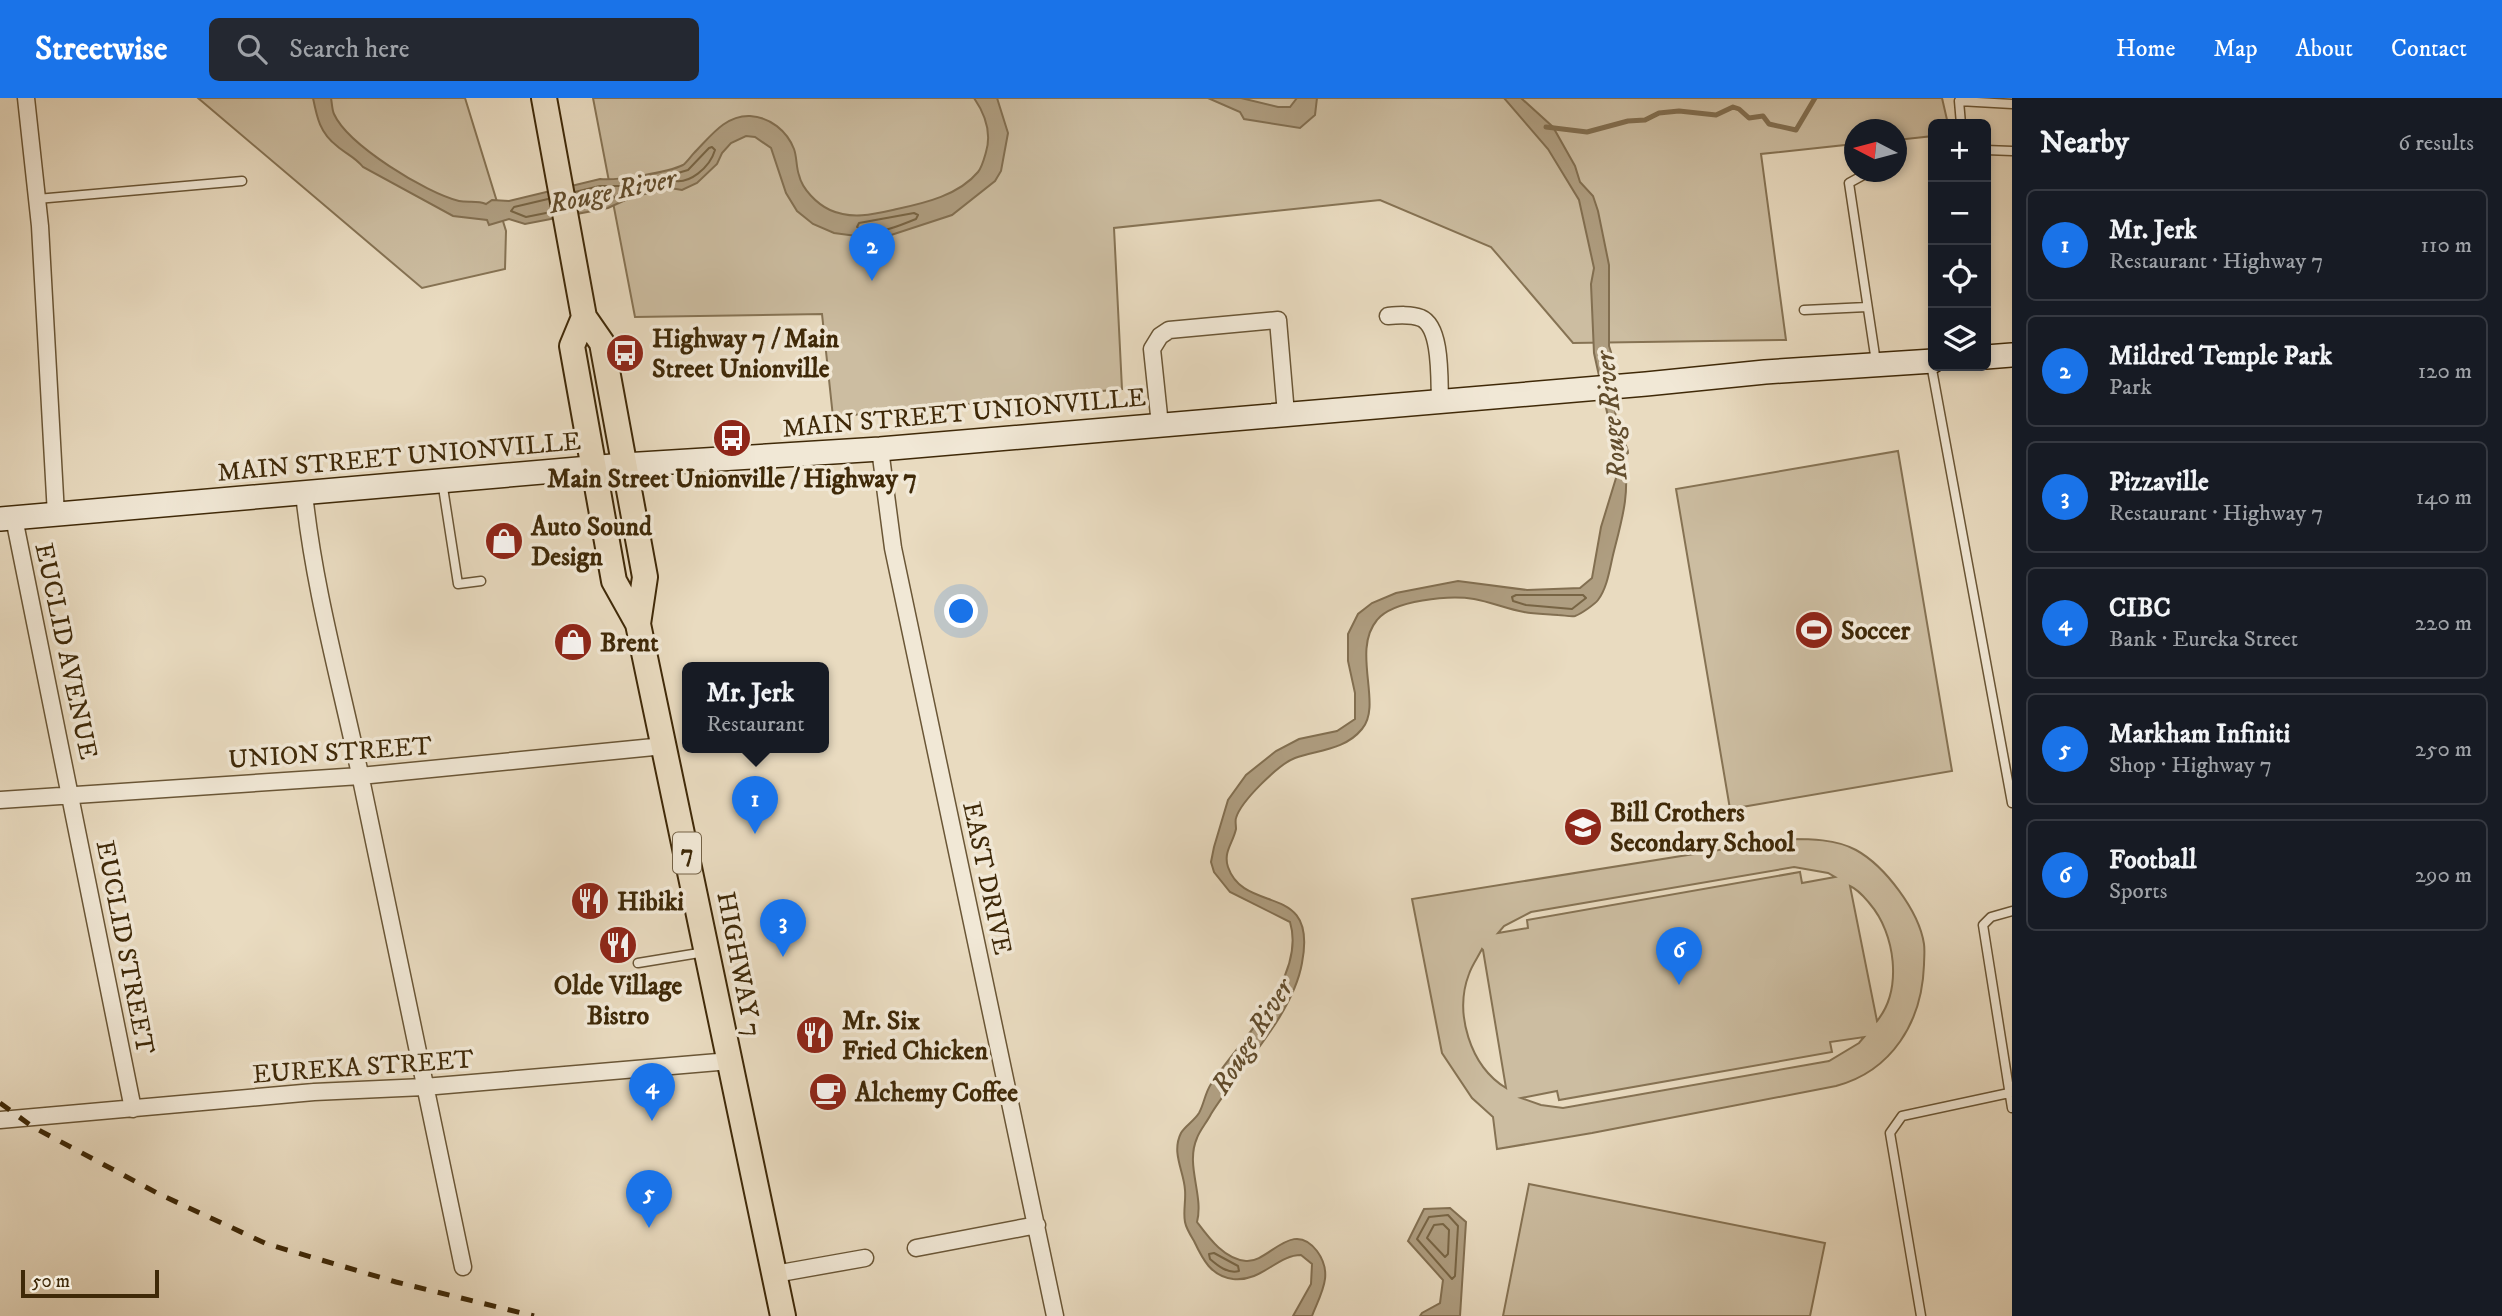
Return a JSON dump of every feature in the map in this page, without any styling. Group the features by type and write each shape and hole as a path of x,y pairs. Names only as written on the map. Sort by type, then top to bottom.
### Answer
{"main road":[{"name":"HIGHWAY 7","path":"544,98 584,317 602,342 645,578 638,624"},
{"name":"HIGHWAY 7","path":"584,317 572,346 614,581 638,624 783,1316"},
{"path":"1991,357 2012,355"},
{"name":"MAIN STREET UNIONVILLE","path":"7,518 594,467 880,449 1765,372 1928,361"}],"street":[{"path":"26,98 37,200 56,515"},
{"path":"1388,316 1420,317 1432,326 1436,342 1440,401"},
{"path":"1160,425 1152,349 1160,336 1169,330 1278,320 1286,414"},
{"name":"EAST DRIVE","path":"880,449 895,561 1055,1316"},
{"path":"304,493 309,541 463,1267"},
{"name":"EUCLID AVENUE","path":"7,518 71,795"},
{"name":"UNION STREET","path":"0,800 360,776 664,746"},
{"name":"EUCLID STREET","path":"71,795 133,1109"},
{"name":"EUREKA STREET","path":"0,1120 314,1092 424,1087 730,1061"},
{"path":"916,1248 1037,1225"},
{"path":"775,1274 865,1258"}],"lane":[{"path":"1961,119 1959,101 2012,103"},
{"path":"1991,150 2012,152"},
{"path":"37,200 242,181"},
{"path":"1851,182 1876,365"},
{"path":"1804,310 1867,307"},
{"path":"1934,371 2012,803"},
{"path":"442,481 458,584 481,581"},
{"path":"2012,911 1991,917 1983,925 2012,1108"},
{"path":"638,964 708,952"},
{"path":"1921,1316 1890,1133 1902,1116 2009,1093"}],"shaded area":[{"path":"198,98 465,98 506,231 505,269 422,288"},
{"path":"593,98 1942,98 1947,119 1928,119 1928,137 1907,139 1907,119 1844,119 1844,145 1761,154 1786,340 1573,343 1491,247 1380,200 1114,228 1122,389 833,417 822,314 635,317"},
{"name":"Soccer","path":"1898,451 1952,771 1730,809 1676,489"},
{"path":"1788,839 1831,842 1848,846 1867,857 1889,878 1908,904 1924,944 1922,986 1910,1024 1900,1041 1873,1069 1856,1079 1836,1086 1497,1149 1493,1117 1472,1098 1442,1053 1412,899","holes":["1794,867 1828,873 1835,877 1802,883 1800,872 1527,920 1528,928 1498,933 1504,926 1531,912","1850,886 1861,894 1879,916 1890,945 1893,978 1885,1008 1877,1021","1482,949 1506,1088 1483,1066 1468,1037 1463,1005 1470,971","1864,1037 1859,1043 1829,1061 1563,1108 1541,1105 1521,1098 1557,1091 1559,1100 1832,1052 1830,1042"]},
{"path":"1529,1184 1825,1243 1810,1316 1503,1316"}],"water":[{"path":"313,98 331,98 334,114 342,126 355,140 389,166 445,196 459,201 486,204 492,200 509,201 600,179 630,177 676,168 684,164 726,123 750,116 771,122 787,136 794,149 801,180 807,191 820,204 847,215 872,214 941,197 961,187 978,172 988,145 988,130 974,98 997,98 1008,133 1001,171 995,181 952,215 879,239 834,233 813,224 797,211 786,193 771,148 755,137 746,136 731,143 717,164 697,183 682,190 670,188 632,197 608,208 525,224 509,219 489,225 487,220 453,216 363,167 327,136 318,119"},
{"path":"1208,98 1241,98 1278,107 1290,107 1297,98 1317,98 1315,115 1300,128 1244,119 1240,112"},
{"name":"Rouge River","path":"1504,98 1521,98 1553,127 1575,166 1580,182 1593,196 1598,211 1609,265 1609,346 1614,366 1616,419 1618,432 1628,453 1624,456 1626,493 1623,515 1604,589 1596,602 1575,616 1524,612 1464,598 1422,600 1385,613 1377,620 1370,633 1367,647 1370,706 1368,719 1362,729 1348,741 1288,762 1253,793 1236,818 1236,829 1227,857 1228,867 1237,882 1249,891 1290,909 1300,920 1304,937 1302,963 1297,983 1277,1022 1197,1138 1193,1159 1199,1212 1197,1222 1224,1252 1246,1261 1255,1260 1290,1240 1308,1242 1322,1259 1325,1268 1324,1284 1312,1316 1293,1316 1311,1284 1312,1264 1301,1255 1292,1256 1252,1277 1225,1277 1213,1271 1204,1261 1184,1218 1185,1190 1178,1140 1199,1113 1211,1084 1253,1029 1280,987 1289,965 1293,943 1290,922 1230,892 1214,872 1211,862 1228,800 1246,775 1276,751 1299,739 1337,731 1355,719 1355,693 1348,661 1348,634 1358,614 1372,603 1396,593 1458,581 1527,590 1580,588 1592,578 1601,527 1616,478 1612,464 1614,444 1594,353 1591,284 1594,268 1579,200 1548,149"},
{"path":"1450,1208 1466,1222 1460,1316 1420,1316 1440,1303 1443,1280 1408,1241 1424,1209"}],"waterway":[{"path":"1546,127 1587,132 1628,121 1645,120 1659,113 1679,111 1716,115 1733,107 1749,118 1763,116 1769,124 1796,130 1815,98"}],"railway":[{"path":"0,1103 33,1127 159,1194 267,1244 396,1282 534,1316"}],"place":[{"name":"Mildred Temple Park","path":"872,281"},
{"name":"Highway 7 / Main Street Unionville","path":"625,353"},
{"name":"Main Street Unionville / Highway 7","path":"732,438"},
{"name":"Auto Sound Design","path":"504,541"},
{"name":"Soccer","path":"1814,630"},
{"name":"Brent","path":"573,642"},
{"name":"Bill Crothers Secondary School","path":"1583,827"},
{"name":"Mr. Jerk","path":"755,834"},
{"name":"Hibiki","path":"590,901"},
{"name":"Olde Village Bistro","path":"618,945"},
{"name":"Pizzaville","path":"783,957"},
{"name":"Football","path":"1679,985"},
{"name":"Mr. Six Fried Chicken","path":"815,1035"},
{"name":"Alchemy Coffee","path":"828,1092"},
{"name":"CIBC","path":"652,1121"},
{"name":"Markham Infiniti","path":"649,1228"}]}
